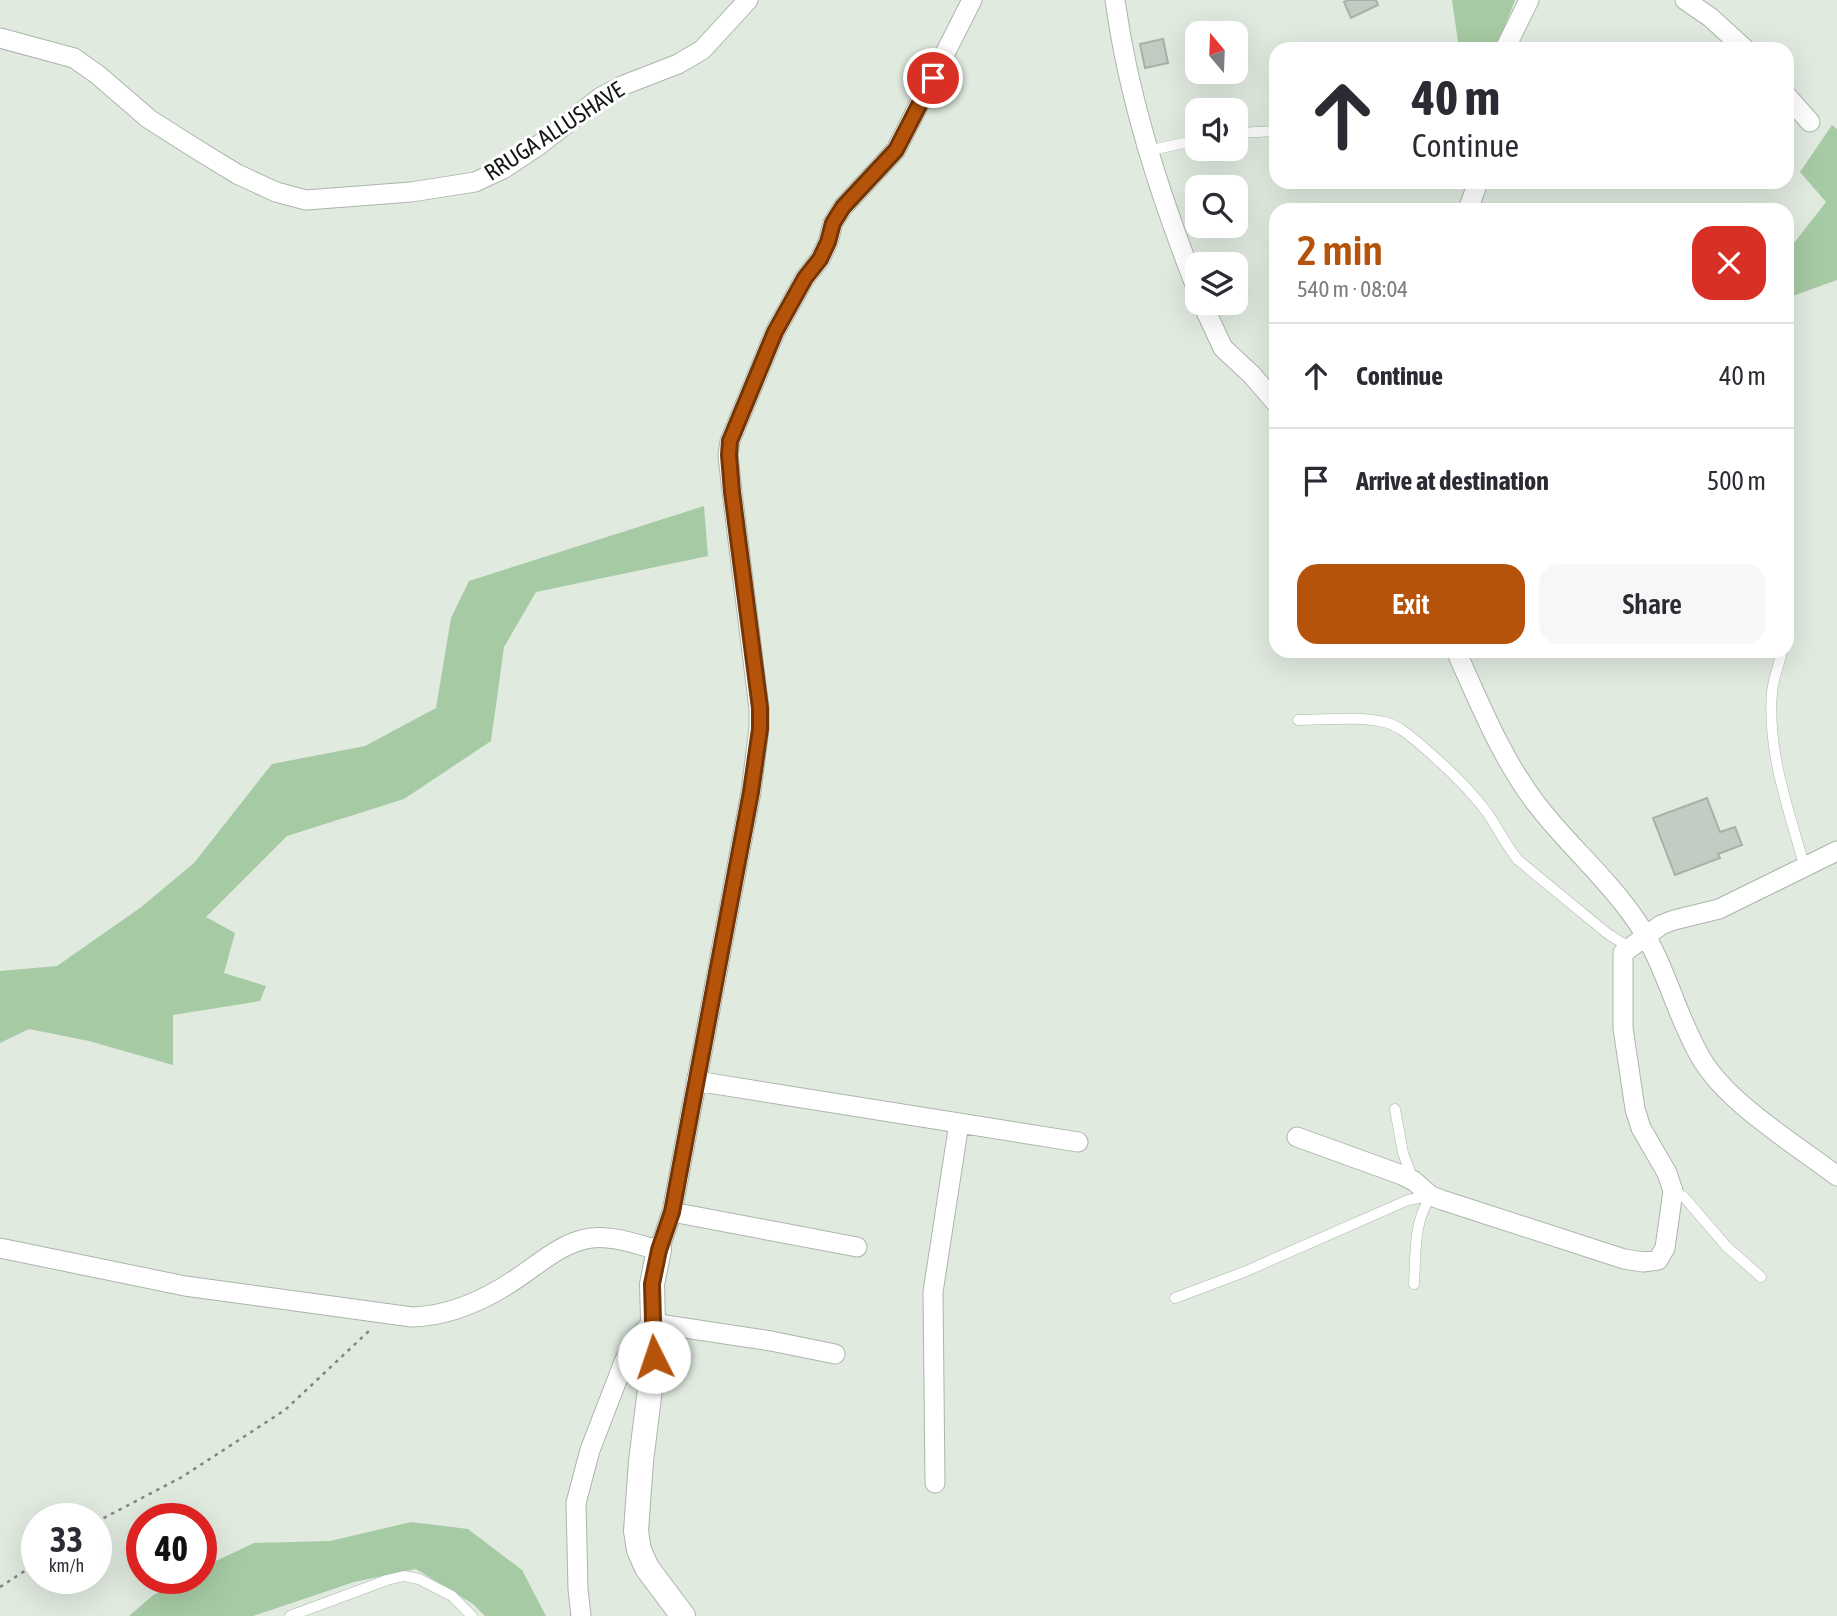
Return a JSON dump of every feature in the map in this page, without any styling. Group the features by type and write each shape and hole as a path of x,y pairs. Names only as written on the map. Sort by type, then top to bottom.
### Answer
{"street":[{"name":"RRUGA ALLUSHAVE","path":"0,38 74,58 149,119 193,147 247,179 276,192 306,200 447,188 475,181 503,169 540,145 601,97 678,64 702,50 748,0"},
{"path":"683,1616 647,1568 639,1550 636,1531 641,1461 654,1357 652,1284 659,1250 672,1212 751,792 760,729 758,685 732,492 730,441 775,332 805,278 820,259 833,223 843,207 896,150 972,0"},
{"path":"1115,0 1127,73 1147,150 1185,256"},
{"path":"1508,42 1529,0"},
{"path":"1685,0 1710,17 1737,42"},
{"path":"1794,104 1810,122"},
{"path":"1208,315 1223,348 1269,388"},
{"path":"1459,658 1493,731 1523,784 1554,825 1620,898 1647,936 1689,1036 1711,1073 1725,1090 1744,1106 1837,1176"},
{"path":"1297,1137 1414,1181 1431,1196 1624,1259 1643,1262 1658,1260 1665,1248 1673,1191 1667,1173 1641,1128 1630,1088 1623,1028 1623,953 1661,925 1719,909 1837,851"},
{"path":"696,1081 1077,1142"},
{"path":"935,1483 933,1292 959,1123"},
{"path":"672,1212 857,1247"},
{"path":"0,1248 185,1286 386,1314 430,1316 470,1304 517,1279 560,1250 589,1238 604,1238 659,1250"},
{"path":"652,1323 771,1341 835,1354"},
{"path":"581,1616 576,1503 590,1450 624,1362 635,1340 652,1323"}],"lane":[{"path":"1248,132 1269,131"},
{"path":"1147,150 1185,142"},
{"path":"1780,658 1772,691 1775,748 1780,778 1805,868"},
{"path":"1298,720 1386,722 1406,733 1446,765 1463,783 1499,829 1506,845 1525,867 1608,934 1629,947"},
{"path":"1395,1109 1403,1153 1414,1181"},
{"path":"1673,1191 1684,1197 1727,1247 1761,1277"},
{"path":"1414,1284 1418,1224 1422,1209 1431,1196"},
{"path":"1175,1298 1244,1272 1408,1200 1431,1196"},
{"path":"290,1616 404,1576 419,1579 452,1596 472,1616"}],"path":[{"path":"112,1514 181,1477 285,1410 386,1314"},
{"path":"0,1587 21,1573"}],"green space":[{"path":"1452,0 1515,0 1499,42 1458,42"},
{"path":"1832,125 1837,129 1837,280 1794,295 1794,243 1826,202 1800,172"},
{"path":"704,506 708,556 536,592 504,647 491,741 404,799 287,836 206,917 235,933 224,973 266,986 260,1001 173,1015 173,1065 89,1041 29,1029 0,1043 0,971 57,966 140,908 194,863 272,764 365,746 436,708 451,618 469,581"},
{"path":"411,1522 468,1529 522,1570 546,1616 485,1616 473,1604 416,1569 354,1582 253,1616 129,1616 156,1594 217,1594 217,1560 254,1543 330,1541"}],"building":[{"path":"1376,0 1378,5 1351,18 1344,2"},
{"path":"1163,39 1168,63 1145,68 1140,44"},
{"path":"1707,798 1720,832 1735,827 1742,845 1718,854 1720,858 1675,875 1653,818"}],"route":[{"path":"654,1357 651,1300 654,1272 672,1212 751,792 760,729 758,685 732,492 730,441 775,332 805,278 820,259 833,223 843,207 896,150 933,78"}]}
